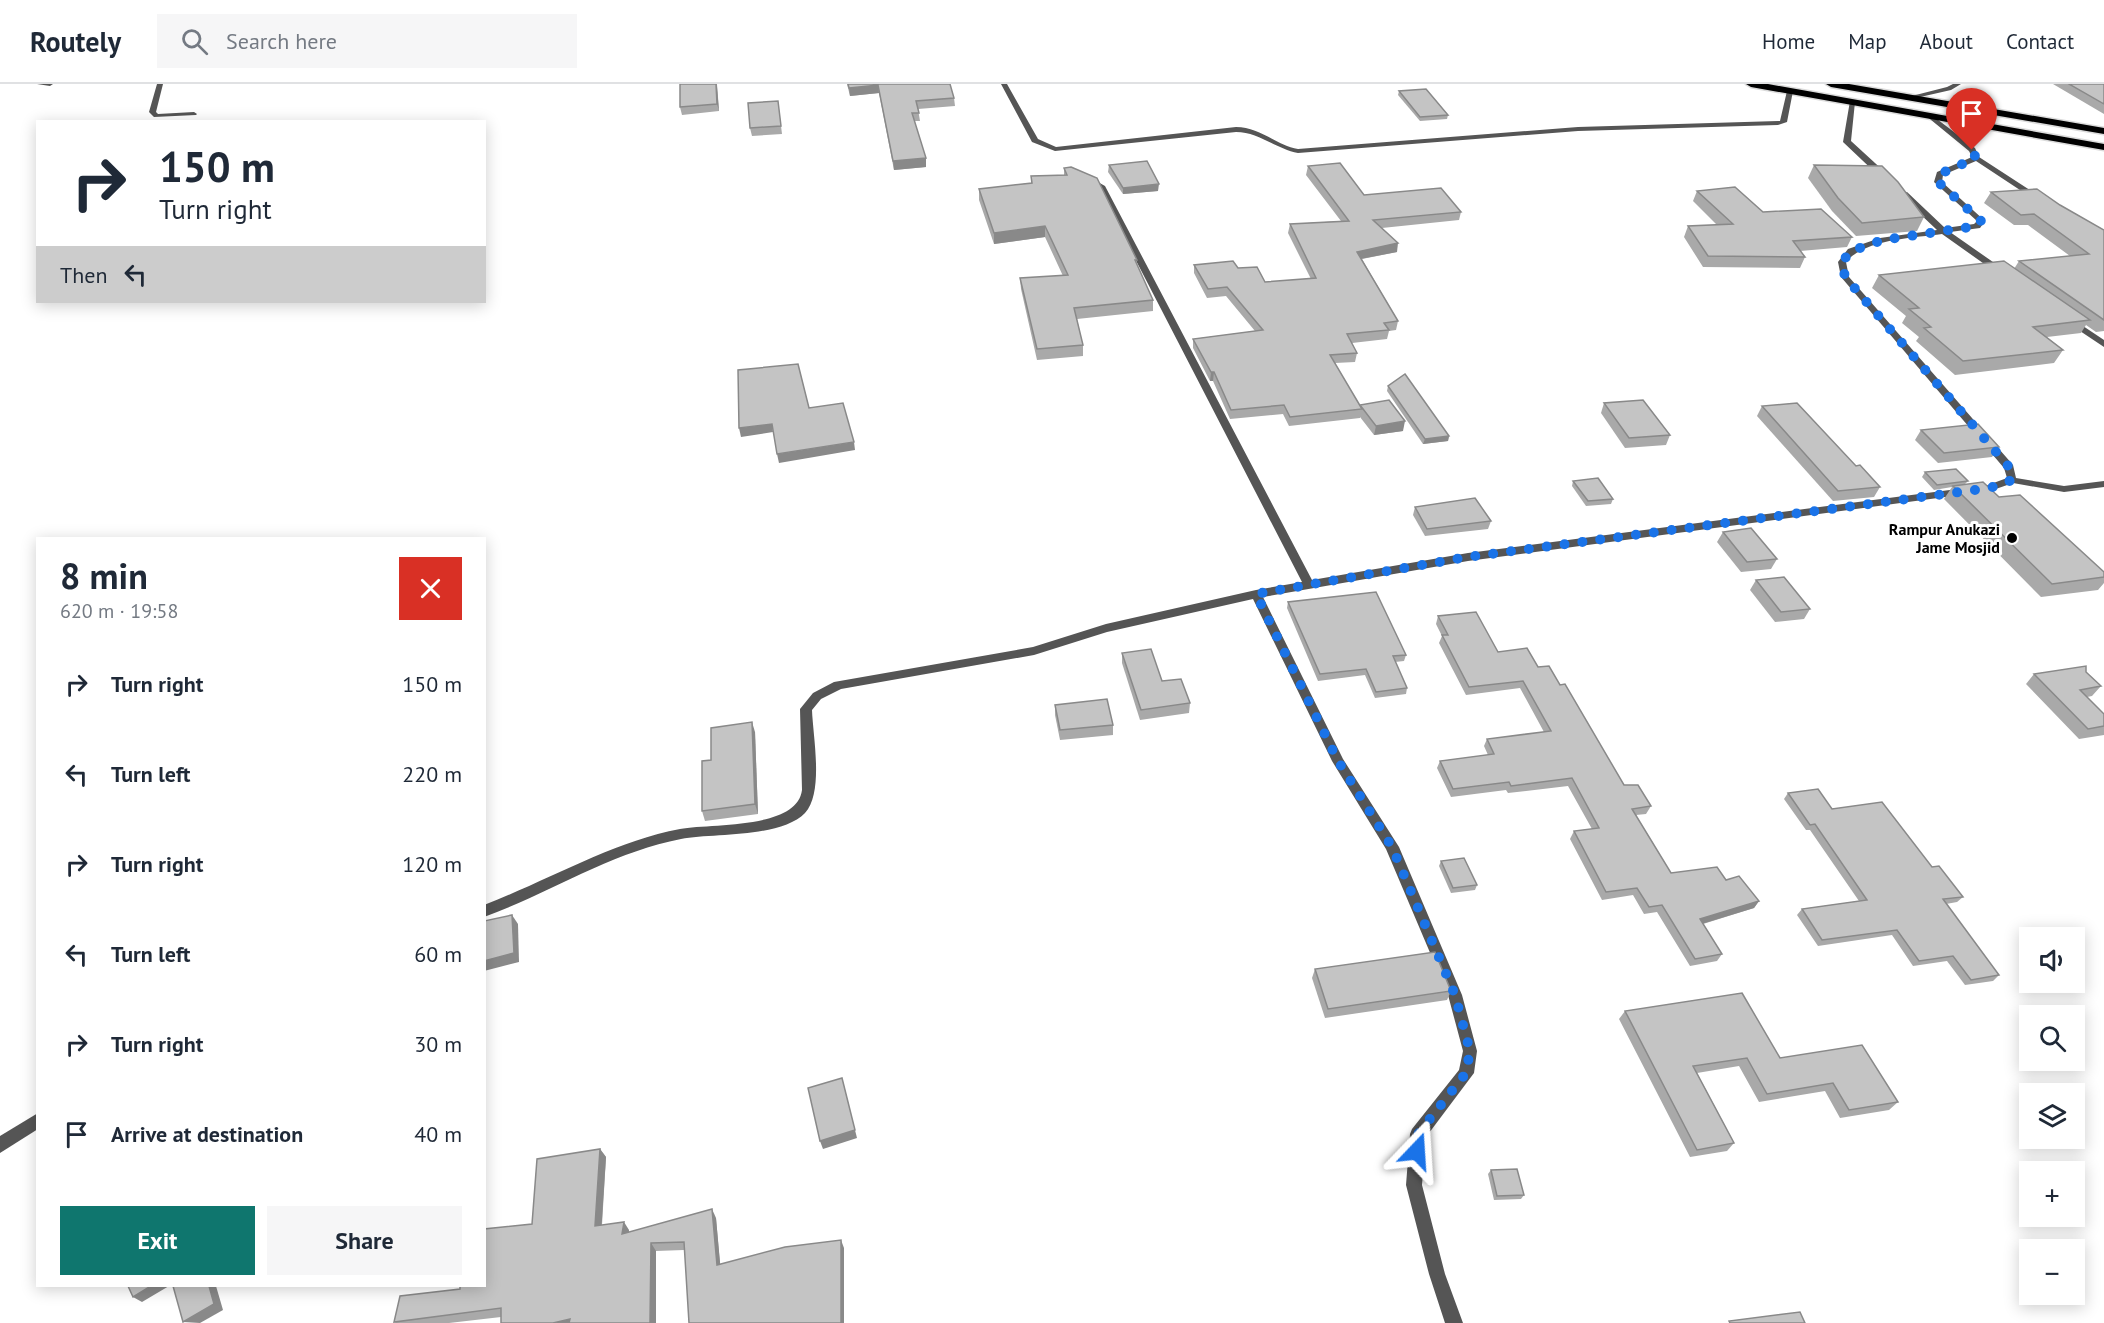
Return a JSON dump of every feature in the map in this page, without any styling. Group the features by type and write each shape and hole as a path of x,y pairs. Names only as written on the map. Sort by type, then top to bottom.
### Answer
{"highway":[{"path":"1751,84 2104,147"},
{"path":"1831,84 2104,131"}],"street":[{"path":"40,84 50,84"},
{"path":"159,84 152,112 156,116 194,114"},
{"path":"1004,84 1035,140 1055,149 1245,129 1285,149 1298,151 1578,129 1778,123 1784,122 1790,91"},
{"path":"1907,98 1949,89 1958,84"},
{"path":"1852,102 1847,142 1891,182"},
{"path":"1927,114 1972,150 1976,158 2045,203"},
{"path":"1976,158 1940,174 1938,182 1981,221 1977,226 1883,240 1851,251 1842,262 1845,277 2009,467 2012,480"},
{"path":"1074,173 1101,186 1309,585"},
{"path":"1899,190 1943,231 2009,278"},
{"path":"2066,318 2104,344"},
{"path":"486,910 514,900 615,853 680,834 761,824 789,817 799,810 808,794 806,710 817,696 838,685 1034,651 1106,628 1256,594 1468,557 1990,488 2012,480 2064,489 2104,484"},
{"path":"1256,594 1338,761 1392,847 1455,995 1470,1051 1466,1073 1418,1134 1414,1185 1437,1274 1454,1323"},
{"path":"0,1145 36,1121"}],"building":[{"path":"680,84 716,84 717,104 680,107"},
{"path":"848,84 950,84 954,98 916,101 919,113 912,113 926,158 893,161 878,85 849,88"},
{"path":"2069,84 2104,84 2104,104"},
{"path":"1426,89 1448,115 1420,117 1399,91"},
{"path":"778,101 781,126 750,128 748,103"},
{"path":"1147,161 1159,184 1123,188 1109,165"},
{"path":"1340,163 1364,195 1441,188 1461,212 1373,220 1398,243 1357,252 1398,321 1384,323 1389,330 1347,334 1357,353 1330,355 1362,409 1290,417 1284,405 1231,410 1214,372 1211,372 1193,339 1263,330 1227,287 1208,289 1194,265 1233,261 1238,268 1257,267 1265,282 1316,278 1290,224 1349,221 1308,166"},
{"path":"1814,165 1882,166 1898,182 1924,217 1862,223 1838,198"},
{"path":"1071,167 1097,178 1137,260 1135,260 1153,300 1074,308 1083,345 1037,349 1020,278 1068,275 1045,226 994,233 979,189 1032,183 1031,176 1067,175 1064,168"},
{"path":"1735,187 1763,212 1821,209 1852,237 1793,241 1805,257 1708,256 1688,226 1733,224 1697,191"},
{"path":"2037,189 2104,230 2104,320 2019,261 2089,254 2034,214 2021,215 1991,192"},
{"path":"2004,261 2090,320 2033,327 2063,350 1963,361 1924,328 1931,327 1909,309 1919,308 1879,275"},
{"path":"798,364 809,408 843,403 854,442 777,454 772,424 739,428 738,370"},
{"path":"1405,374 1449,436 1425,439 1388,386"},
{"path":"1389,400 1405,421 1376,426 1360,405"},
{"path":"1643,400 1670,435 1629,438 1604,403"},
{"path":"1797,403 1856,466 1860,465 1880,487 1838,491 1762,406"},
{"path":"1978,424 1999,447 1944,453 1921,430"},
{"path":"1956,469 1968,481 1937,485 1925,472"},
{"path":"1598,478 1613,499 1588,501 1573,481"},
{"path":"1983,482 1999,497 2020,495 2104,572 2104,577 2052,584 1953,486"},
{"path":"1475,498 1491,521 1427,529 1415,507"},
{"path":"1751,528 1777,559 1747,562 1723,532"},
{"path":"1784,577 1810,609 1781,612 1756,580"},
{"path":"1376,592 1406,655 1393,656 1407,688 1376,692 1366,669 1320,674 1288,602"},
{"path":"1476,612 1498,652 1527,648 1538,667 1549,666 1560,685 1565,684 1624,785 1638,785 1651,806 1632,809 1671,873 1717,867 1726,880 1739,876 1759,901 1700,919 1722,954 1695,959 1662,905 1649,907 1637,888 1606,892 1574,831 1599,828 1572,778 1511,786 1509,782 1453,789 1440,761 1494,754 1487,739 1551,731 1523,681 1469,687 1442,635 1448,635 1438,616"},
{"path":"1151,649 1162,681 1181,679 1190,703 1141,710 1122,653"},
{"path":"2086,666 2086,672 2101,686 2080,690 2104,714 2104,726 2088,729 2034,674"},
{"path":"1107,699 1113,725 1060,730 1055,705"},
{"path":"752,722 755,804 702,811 702,761 711,760 711,728"},
{"path":"1818,789 1832,809 1882,802 1932,867 1939,866 1963,897 1943,899 1999,975 1971,980 1953,956 1919,961 1897,930 1822,940 1802,909 1867,900 1815,824 1810,825 1788,793"},
{"path":"1464,858 1477,885 1453,888 1441,861"},
{"path":"512,915 514,953 486,960 486,921"},
{"path":"1435,952 1451,991 1328,1009 1315,969"},
{"path":"1742,993 1780,1058 1862,1045 1898,1102 1849,1110 1833,1083 1767,1094 1747,1058 1693,1066 1734,1143 1697,1150 1625,1011"},
{"path":"842,1078 855,1130 820,1141 808,1088"},
{"path":"600,1149 595,1226 624,1222 622,1234 712,1209 717,1265 785,1247 841,1240 841,1323 689,1323 684,1242 651,1243 650,1323 569,1323 570,1319 553,1323 501,1323 501,1308 394,1322 400,1296 460,1289 460,1287 486,1287 486,1229 532,1224 537,1159"},
{"path":"1517,1169 1524,1195 1497,1196 1491,1170"},
{"path":"128,1287 149,1287 133,1297"},
{"path":"173,1287 209,1287 214,1304 183,1322"},
{"path":"1800,1312 1805,1323 1730,1323 1729,1321"}],"place":[{"name":"Rampur Anukazi Jame Mosjid","path":"2012,538"}],"route":[{"path":"1417,1151 1418,1134 1466,1073 1470,1051 1455,995 1392,847 1338,761 1256,594 1468,557 1990,488 2012,480 2009,467 1845,277 1842,262 1851,251 1883,240 1977,226 1981,221 1938,182 1940,174 1976,158 1972,150"}]}
